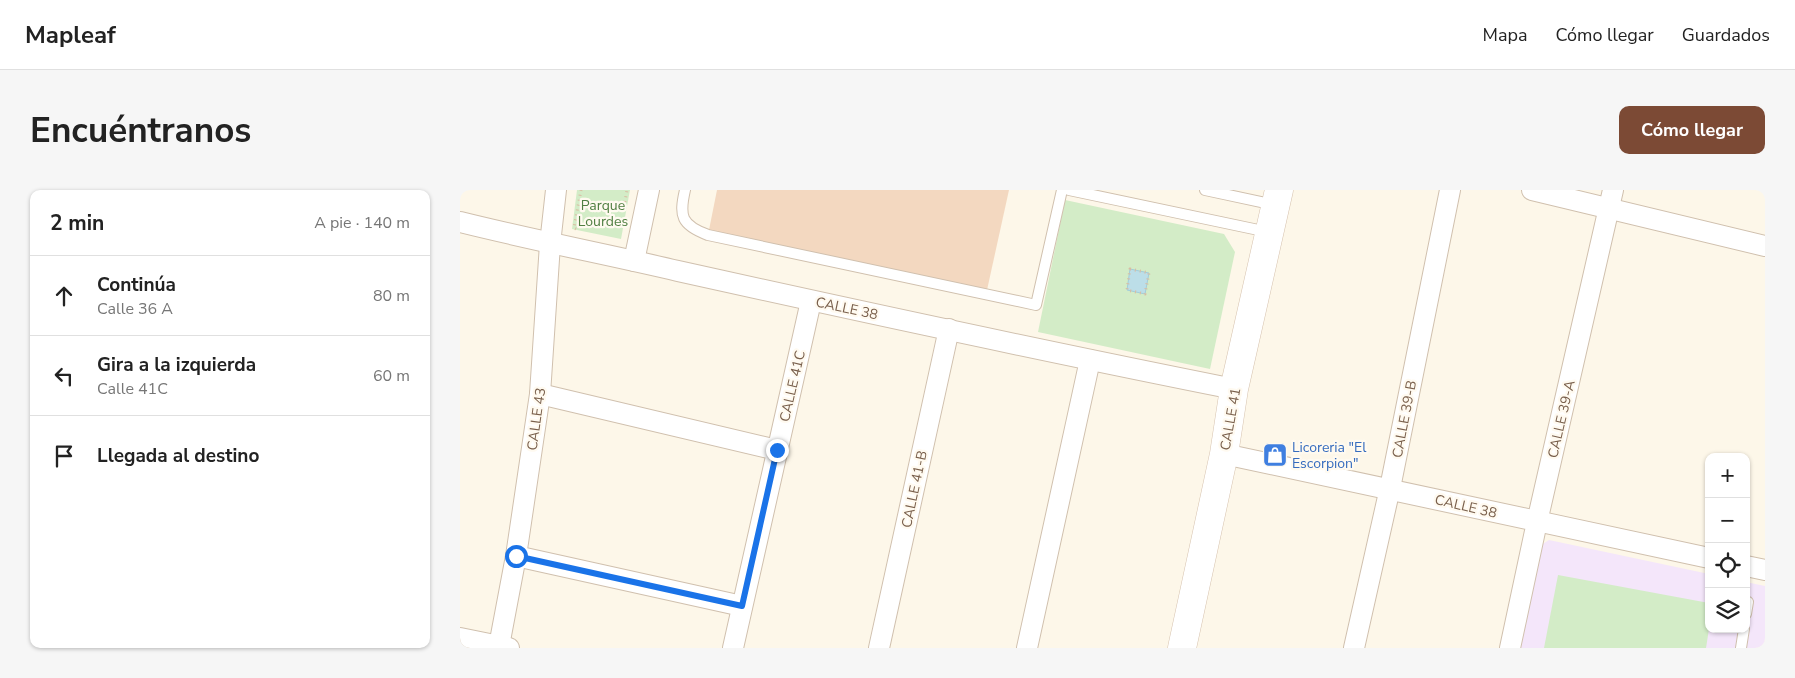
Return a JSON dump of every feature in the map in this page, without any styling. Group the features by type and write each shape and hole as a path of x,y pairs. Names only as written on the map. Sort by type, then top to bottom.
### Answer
{"street":[{"name":"CALLE 43","path":"504,647 540,394 550,244 556,190"},
{"path":"634,261 649,190"},
{"name":"CALLE 39-B","path":"1354,648 1390,488 1450,190"},
{"path":"1532,190 1765,246"},
{"name":"CALLE 39-A","path":"1510,648 1613,190"},
{"name":"CALLE 41","path":"1182,648 1224,454 1234,389 1277,198"},
{"name":"CALLE 38","path":"460,222 550,244 1234,389"},
{"name":"CALLE 41C","path":"733,648 811,300"},
{"name":"CALLE 41-B","path":"879,648 948,329"},
{"path":"1027,648 1090,360"},
{"path":"540,394 777,450"},
{"name":"CALLE 38","path":"1224,454 1390,488 1537,522 1705,557"},
{"path":"516,556 742,606"},
{"path":"1750,567 1765,570"},
{"path":"460,638 504,647"}],"lane":[{"path":"685,190 681,212 684,220 697,231 708,235 1036,305 1062,190"},
{"path":"1069,190 1269,233"},
{"path":"1205,190 1277,198"},
{"path":"1741,648 1743,633"}],"path":[{"path":"581,190 574,228 583,230"},
{"path":"1130,269 1149,273 1145,294 1126,290 1130,269"}],"shaded area":[{"path":"1549,540 1705,573 1705,633 1750,633 1750,583 1765,586 1765,648 1517,648 1538,547"}],"green space":[{"name":"Parque Lourdes","path":"577,190 630,190 621,239 572,229"},
{"path":"1065,200 1224,234 1235,252 1210,369 1038,332"},
{"path":"1558,575 1705,602 1705,633 1708,633 1706,648 1544,648"}],"water":[{"path":"1130,269 1149,273 1145,294 1127,290"}],"building":[{"path":"717,190 1009,190 987,290 709,230"}],"place":[{"name":"Licoreria \"El Escorpion\"","path":"1275,455"}],"route":[{"path":"516,556 742,606 777,450"}]}
